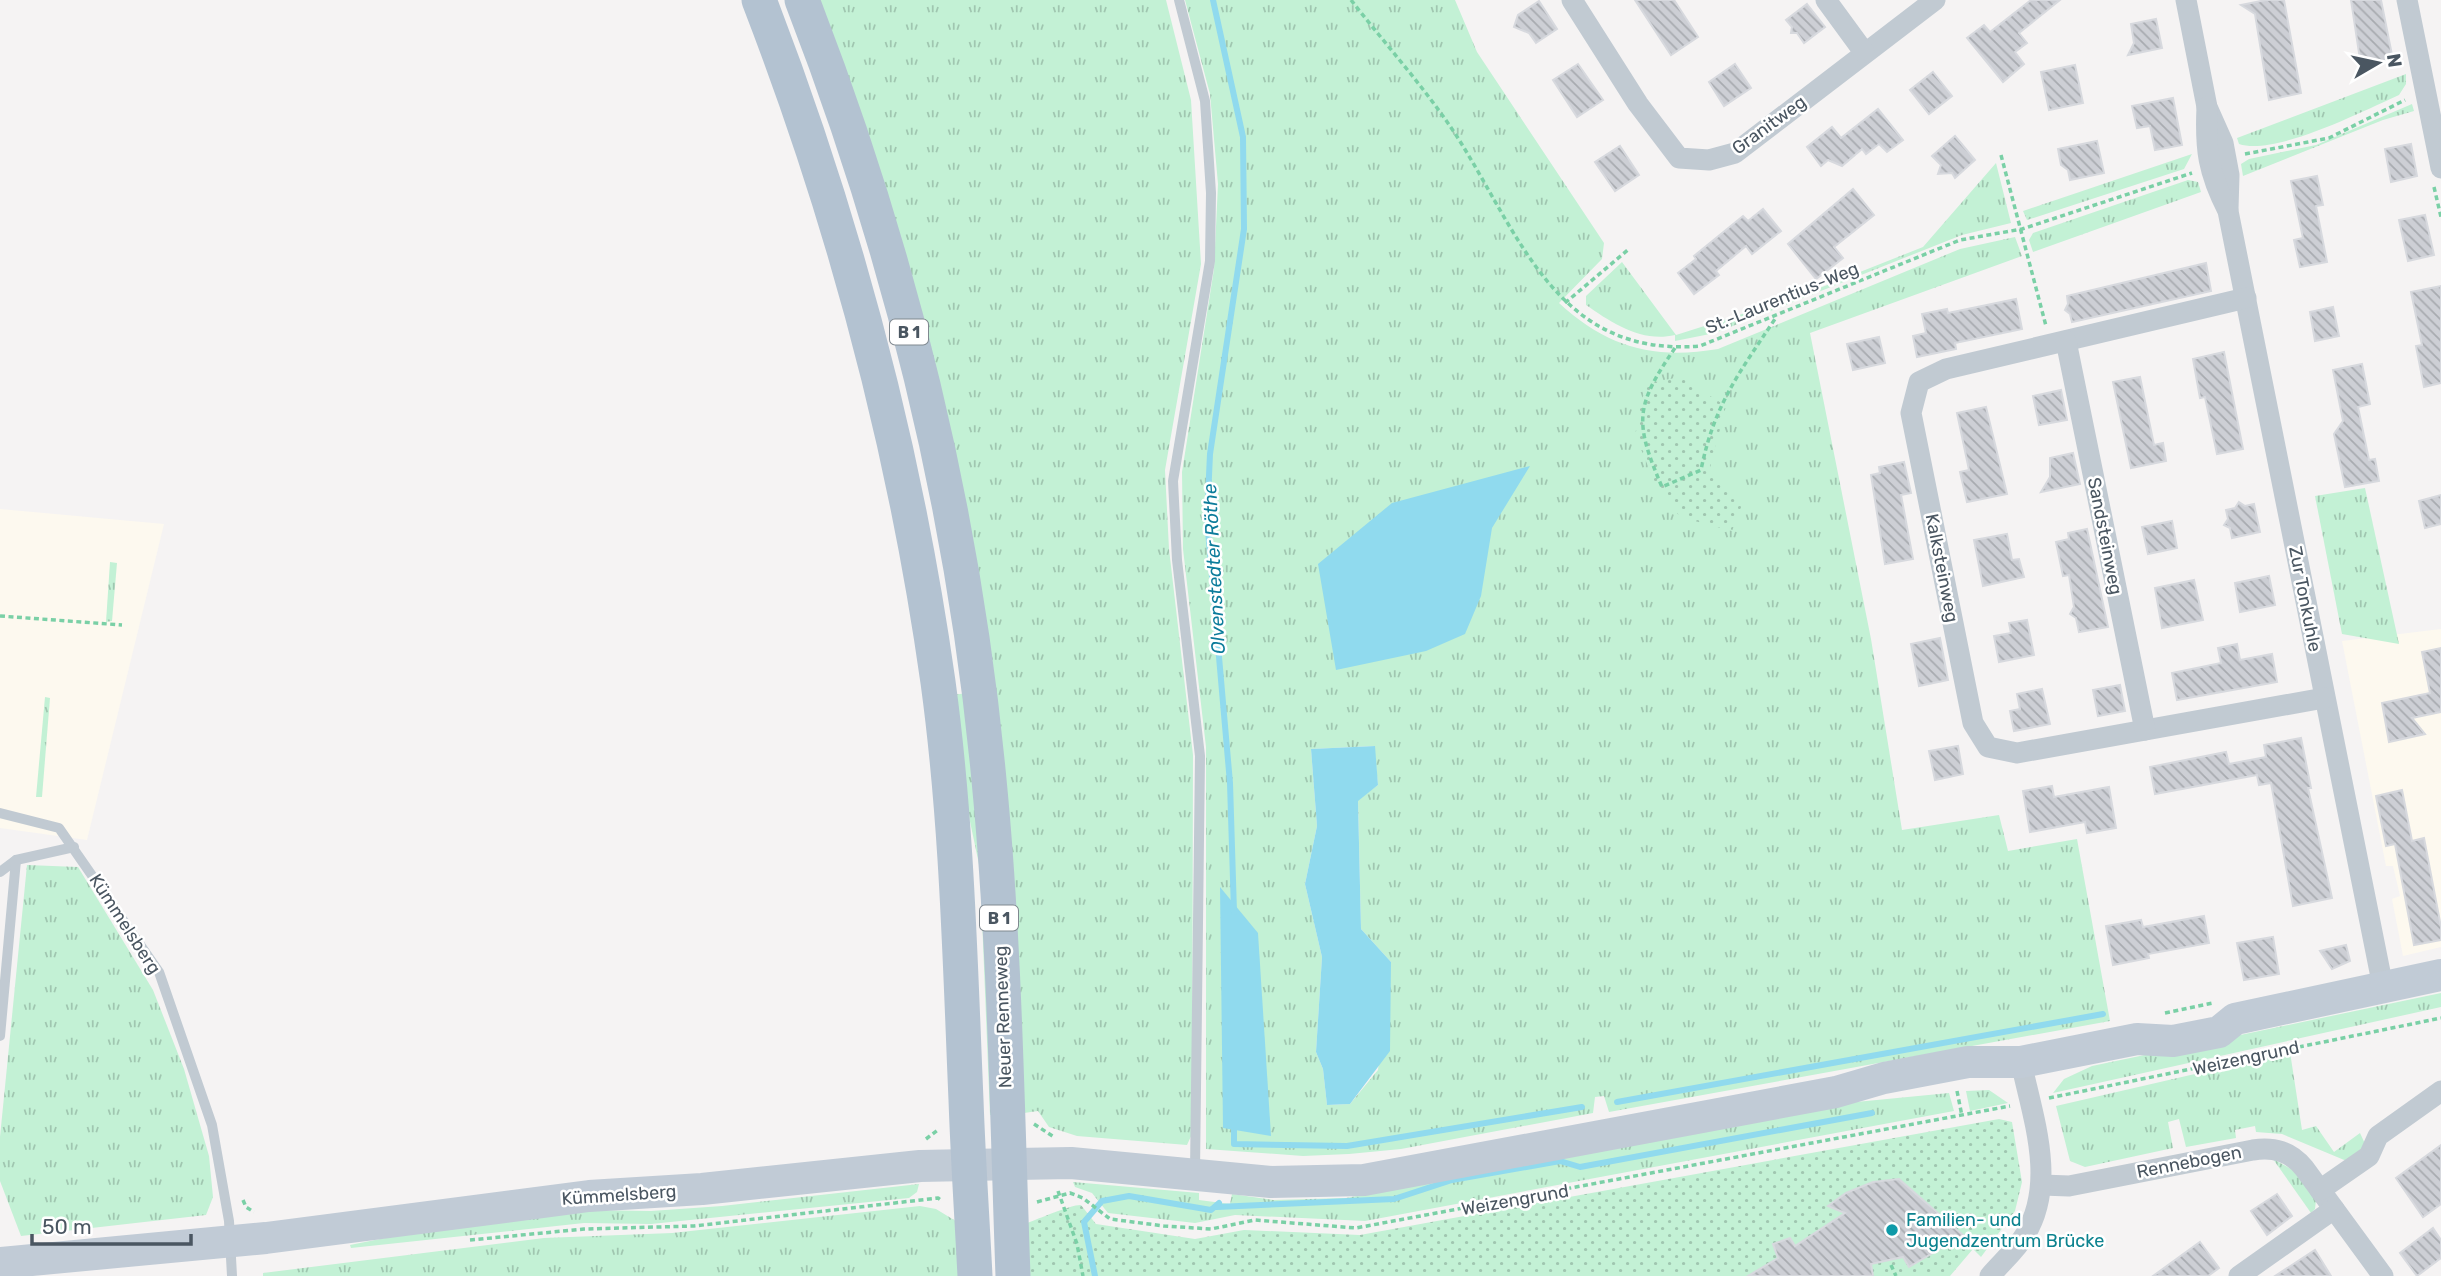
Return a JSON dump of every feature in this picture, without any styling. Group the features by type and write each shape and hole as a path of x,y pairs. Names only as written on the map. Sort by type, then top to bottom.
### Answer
{"main road":[{"name":"B 1","path":"759,0 816,158 866,326 898,457 938,685 958,900 975,1276"},
{"name":"Neuer Renneweg","path":"802,0 868,187 912,341 950,508 977,674 997,873 1013,1276"},
{"path":"1009,1163 1070,1163 1296,1183 1364,1180 1836,1092 1877,1095 1973,1082 2021,1062 2137,1039 2168,1022 2215,1012 2235,1019 2441,975"},
{"name":"Kümmelsberg","path":"0,1262 231,1241 589,1196 1009,1163"}],"street":[{"name":"Granitweg","path":"1572,0 1638,104 1679,158 1709,160 1735,153 1935,0"},
{"path":"1826,0 1864,52"},
{"name":"Zur Tonkuhle","path":"2186,0 2207,107 2205,145 2212,181 2228,211 2383,987"},
{"path":"2407,0 2441,167"},
{"name":"Kalksteinweg","path":"2246,299 1946,369 1919,382 1911,413 1973,723 1988,747 2017,753 2324,698"},
{"name":"Sandsteinweg","path":"2058,343 2145,730"},
{"path":"1990,1276 2023,1238 2034,1219 2042,1185 2021,1062"},
{"path":"2320,1190 2369,1156 2378,1136 2441,1091"},
{"name":"Rennebogen","path":"2042,1185 2069,1186 2266,1149 2288,1154 2297,1160 2383,1276"},
{"path":"2239,1276 2334,1209"}],"lane":[{"path":"1179,0 1205,101 1212,193 1210,261 1173,481 1177,560 1200,756 1195,1175"},
{"name":"Kümmelsberg","path":"4,814 59,828 159,972 212,1125 231,1241"},
{"path":"0,872 16,860 74,847"},
{"path":"0,1036 16,860"},
{"path":"231,1241 232,1276"}],"path":[{"name":"St.-Laurentius-Weg","path":"1351,0 1454,133 1533,263 1565,303 1615,337 1675,348 1700,346 1777,317 1960,240 2022,229 2189,174 2200,167"},
{"path":"2236,158 2329,138 2413,98"},
{"path":"2001,155 2058,343"},
{"path":"1565,303 1629,249"},
{"path":"1675,348 1651,383 1641,415 1646,451 1662,487 1700,470 1709,431 1725,394 1777,317"},
{"path":"0,617 122,625"},
{"name":"Weizengrund","path":"2050,1098 2441,1018"},
{"path":"1957,1089 1962,1116"},
{"name":"Weizengrund","path":"1059,1194 1073,1194 1086,1201 1101,1215 1129,1223 1199,1229 1255,1220 1356,1228 1378,1226 2010,1106"},
{"path":"1034,1204 1059,1194 1077,1244 1083,1276"},
{"name":"Kümmelsberg","path":"461,1241 584,1229 694,1226 939,1198 946,1204"},
{"path":"1891,1265 1896,1276"}],"shaded area":[{"path":"0,509 164,524 87,840 0,828"},
{"path":"2441,629 2441,947 2403,956 2392,899 2400,896 2393,866 2386,866 2342,641"}],"green space":[{"path":"815,0 1166,0 1191,100 1201,264 1165,470 1169,549 1193,755 1192,1134 1187,1145 1077,1136 1049,1127 1038,1111 1024,1113 1003,792"},
{"path":"1185,0 1455,0 1477,52 1604,243 1602,259 1559,303 1577,318 1613,340 1652,351 1672,353 1718,349 1960,249 2015,237 2022,256 1810,333 1871,639 1902,830 1999,815 2008,851 2077,839 2110,1021 1609,1112 1604,1096 1595,1097 1593,1113 1401,1149 1303,1156 1206,1149 1206,747 1183,549 1182,472 1214,269 1218,184 1210,94","holes":["1374,746 1378,785 1358,800 1361,929 1391,962 1378,1070 1350,1104 1327,1105 1323,1069 1316,1052 1322,957 1305,884 1317,826 1311,749"]},
{"path":"2406,74 2406,84 2399,95 2342,121 2275,144 2239,144 2237,138"},
{"path":"2412,104 2414,111 2383,120 2243,176 2241,164 2249,159 2316,145"},
{"path":"2192,154 2184,169 2027,220 2023,211"},
{"path":"1996,163 2011,223 1962,235 1715,333 1675,341 1675,335 1663,337 1639,334 1617,325 1586,305 1586,296 1622,262 1676,335 1802,295 1923,247"},
{"path":"2188,180 2198,182 2201,192 2033,252 2029,240 2033,233"},
{"path":"1680,377 1726,406 1710,468 1743,502 1732,531 1680,517 1656,485 1635,435 1645,384"},
{"path":"2365,488 2399,644 2342,634 2315,496"},
{"path":"110,562 117,563 112,621 106,622"},
{"path":"968,693 987,901 995,1115 990,1115 980,869 964,793 952,695"},
{"path":"45,697 50,698 42,797 36,797"},
{"path":"27,865 78,867 153,990 184,1069 209,1156 213,1197 206,1215 21,1236 0,1181 0,1137"},
{"path":"2441,993 2441,1007 2053,1093 2064,1079 2092,1066"},
{"path":"2290,1052 2302,1130 2316,1126 2334,1152 2360,1133 2367,1148 2349,1162 2282,1134 2256,1132 2255,1126 2235,1130 2236,1138 2186,1147 2179,1119 2168,1122 2173,1148 2085,1167 2070,1161 2056,1106"},
{"path":"1989,1090 2008,1103 1970,1111 1966,1091"},
{"path":"1949,1093 1954,1111 1365,1221 1235,1215 1195,1223 1108,1213 1092,1193 1075,1187 1073,1182 1199,1193 1199,1200 1230,1204 1232,1194 1273,1200 1346,1198 1856,1102"},
{"path":"1999,1119 2012,1122 2022,1182 2015,1211 1981,1257 1973,1249 1950,1276 1028,1276 1027,1223 1077,1205 1081,1205 1096,1224 1195,1239 1244,1230 1360,1235"},
{"path":"2273,1159 2293,1170 2316,1200 2315,1209 2311,1213"},
{"path":"919,1184 917,1192 909,1198 651,1224 584,1223 351,1248 350,1245 440,1227 583,1210 651,1211 722,1206"},
{"path":"920,1206 936,1209 959,1223 965,1276 263,1276 263,1273 544,1238 672,1233"}],"water":[{"path":"1530,466 1492,528 1481,596 1465,634 1426,651 1336,670 1318,564 1392,503"},
{"path":"1375,746 1378,785 1358,801 1361,929 1391,962 1390,1051 1350,1104 1327,1105 1323,1069 1316,1052 1322,957 1305,884 1317,826 1311,749"},
{"path":"1220,887 1258,933 1271,1136 1223,1128"}],"building":[{"path":"1635,0 1674,0 1698,37 1671,55"},
{"path":"2031,0 2060,0 2019,33 2027,43 2015,52 2024,64 2003,82 1967,38 1984,25 1990,32"},
{"path":"2284,0 2301,93 2269,100 2255,14 2241,5"},
{"path":"2351,0 2381,0 2393,60 2361,66"},
{"path":"1539,1 1557,29 1536,43 1529,33 1514,27 1518,15"},
{"path":"1807,4 1825,27 1804,43 1797,33 1791,33 1792,27 1786,20"},
{"path":"2156,19 2162,48 2128,55 2134,43 2131,24"},
{"path":"1578,64 1603,100 1577,117 1553,80"},
{"path":"1735,64 1751,88 1724,106 1709,82"},
{"path":"2075,65 2083,103 2049,110 2041,72"},
{"path":"1933,72 1952,96 1929,114 1910,90"},
{"path":"2173,98 2182,145 2155,150 2150,126 2137,128 2132,106"},
{"path":"1878,109 1903,140 1887,152 1879,144 1866,154 1862,149 1842,166 1828,160 1821,166 1807,147 1832,127 1841,138"},
{"path":"1955,136 1975,160 1955,178 1952,173 1938,174 1941,165 1932,156"},
{"path":"2097,141 2104,173 2070,180 2068,170 2061,165 2058,149"},
{"path":"2411,144 2417,176 2391,182 2385,149"},
{"path":"1620,146 1639,175 1615,191 1595,162"},
{"path":"2317,176 2323,205 2316,206 2327,262 2300,267 2294,240 2303,238 2291,181"},
{"path":"1853,189 1874,215 1834,247 1843,258 1816,279 1788,244"},
{"path":"1763,209 1781,231 1752,254 1746,246 1716,271 1719,275 1694,294 1678,273 1696,259 1694,256 1743,216 1748,221"},
{"path":"2425,215 2434,255 2408,261 2399,220"},
{"path":"2206,263 2211,291 2072,322 2070,314 2065,310 2068,304 2067,296"},
{"path":"2441,286 2441,383 2424,387 2416,346 2422,345 2411,292"},
{"path":"2016,299 2022,329 1955,343 1956,349 1917,357 1913,336 1926,333 1922,314 1947,309 1948,313"},
{"path":"2333,307 2339,336 2315,341 2310,312"},
{"path":"1879,337 1885,363 1853,370 1847,344"},
{"path":"2224,352 2243,449 2217,454 2205,397 2200,398 2193,359"},
{"path":"2362,364 2370,404 2358,407 2369,460 2375,459 2379,481 2345,487 2334,434 2343,421 2333,370"},
{"path":"2140,377 2154,445 2163,443 2166,461 2131,468 2113,382"},
{"path":"2061,390 2067,420 2039,425 2033,396"},
{"path":"1986,407 2007,494 1967,502 1960,472 1969,470 1957,413"},
{"path":"2073,453 2080,484 2041,492 2050,477 2050,458"},
{"path":"1904,462 1911,493 1901,495 1913,559 1885,564 1871,475 1880,473 1879,467"},
{"path":"2441,495 2441,524 2425,528 2419,501"},
{"path":"2239,502 2245,506 2254,504 2260,532 2232,538 2230,528 2224,525 2228,519 2226,510 2235,508"},
{"path":"2172,521 2177,548 2148,554 2142,527"},
{"path":"2087,529 2108,627 2079,632 2076,618 2070,614 2074,607 2069,575 2063,576 2056,542 2069,539 2068,533"},
{"path":"2007,534 2012,560 2019,559 2024,577 1983,586 1974,540"},
{"path":"2269,576 2275,605 2240,612 2235,583"},
{"path":"2194,580 2203,620 2162,628 2155,588"},
{"path":"2027,620 2034,655 1999,662 1994,636 2011,633 2009,623"},
{"path":"1940,638 1948,680 1919,686 1911,644"},
{"path":"2237,644 2240,660 2272,654 2277,682 2177,700 2172,673 2221,663 2218,648"},
{"path":"2441,648 2441,712 2412,718 2425,734 2389,742 2382,703 2430,693 2422,652"},
{"path":"2120,685 2125,711 2098,716 2093,690"},
{"path":"2042,689 2050,724 2014,731 2010,711 2020,709 2017,694"},
{"path":"2301,738 2311,788 2308,788 2332,898 2293,906 2271,783 2259,785 2257,775 2155,794 2150,767 2226,752 2229,764 2266,757 2264,745"},
{"path":"1958,746 1963,774 1935,780 1929,751"},
{"path":"2052,786 2054,797 2109,787 2116,828 2087,833 2085,822 2030,832 2023,791"},
{"path":"2402,790 2412,841 2424,838 2441,927 2441,940 2414,945 2395,844 2386,846 2376,796"},
{"path":"2204,916 2209,943 2148,954 2149,958 2113,965 2106,926 2141,920 2143,927"},
{"path":"2273,937 2279,974 2244,980 2237,943"},
{"path":"2346,945 2350,961 2332,969 2320,951"},
{"path":"2441,1145 2441,1204 2423,1217 2396,1178"},
{"name":"Familien- und Jugendzentrum Brücke","path":"1899,1179 1963,1235 1909,1267 1903,1257 1871,1264 1873,1276 1748,1276 1778,1258 1773,1244 1790,1238 1795,1246 1845,1213 1828,1206 1846,1193 1873,1182"},
{"path":"2277,1194 2292,1216 2267,1235 2251,1211"},
{"path":"2433,1228 2441,1240 2441,1258 2417,1276 2400,1253"},
{"path":"2200,1242 2219,1268 2208,1276 2153,1276"},
{"path":"2315,1250 2331,1276 2275,1276"}],"waterway":[{"name":"Olvenstedter Röthe","path":"1213,0 1243,137 1244,229 1210,454 1207,519 1230,783 1234,912"},
{"path":"1617,1102 2103,1014"},
{"path":"1234,1122 1234,1144 1347,1146 1582,1107"},
{"path":"1217,1207 1394,1199 1452,1180 1560,1161 1580,1167 1872,1113"},
{"path":"1095,1276 1084,1222 1102,1201 1129,1196 1211,1210 1219,1203"}],"place":[{"name":"Familien- und Jugendzentrum Brücke","path":"1892,1230"}]}
